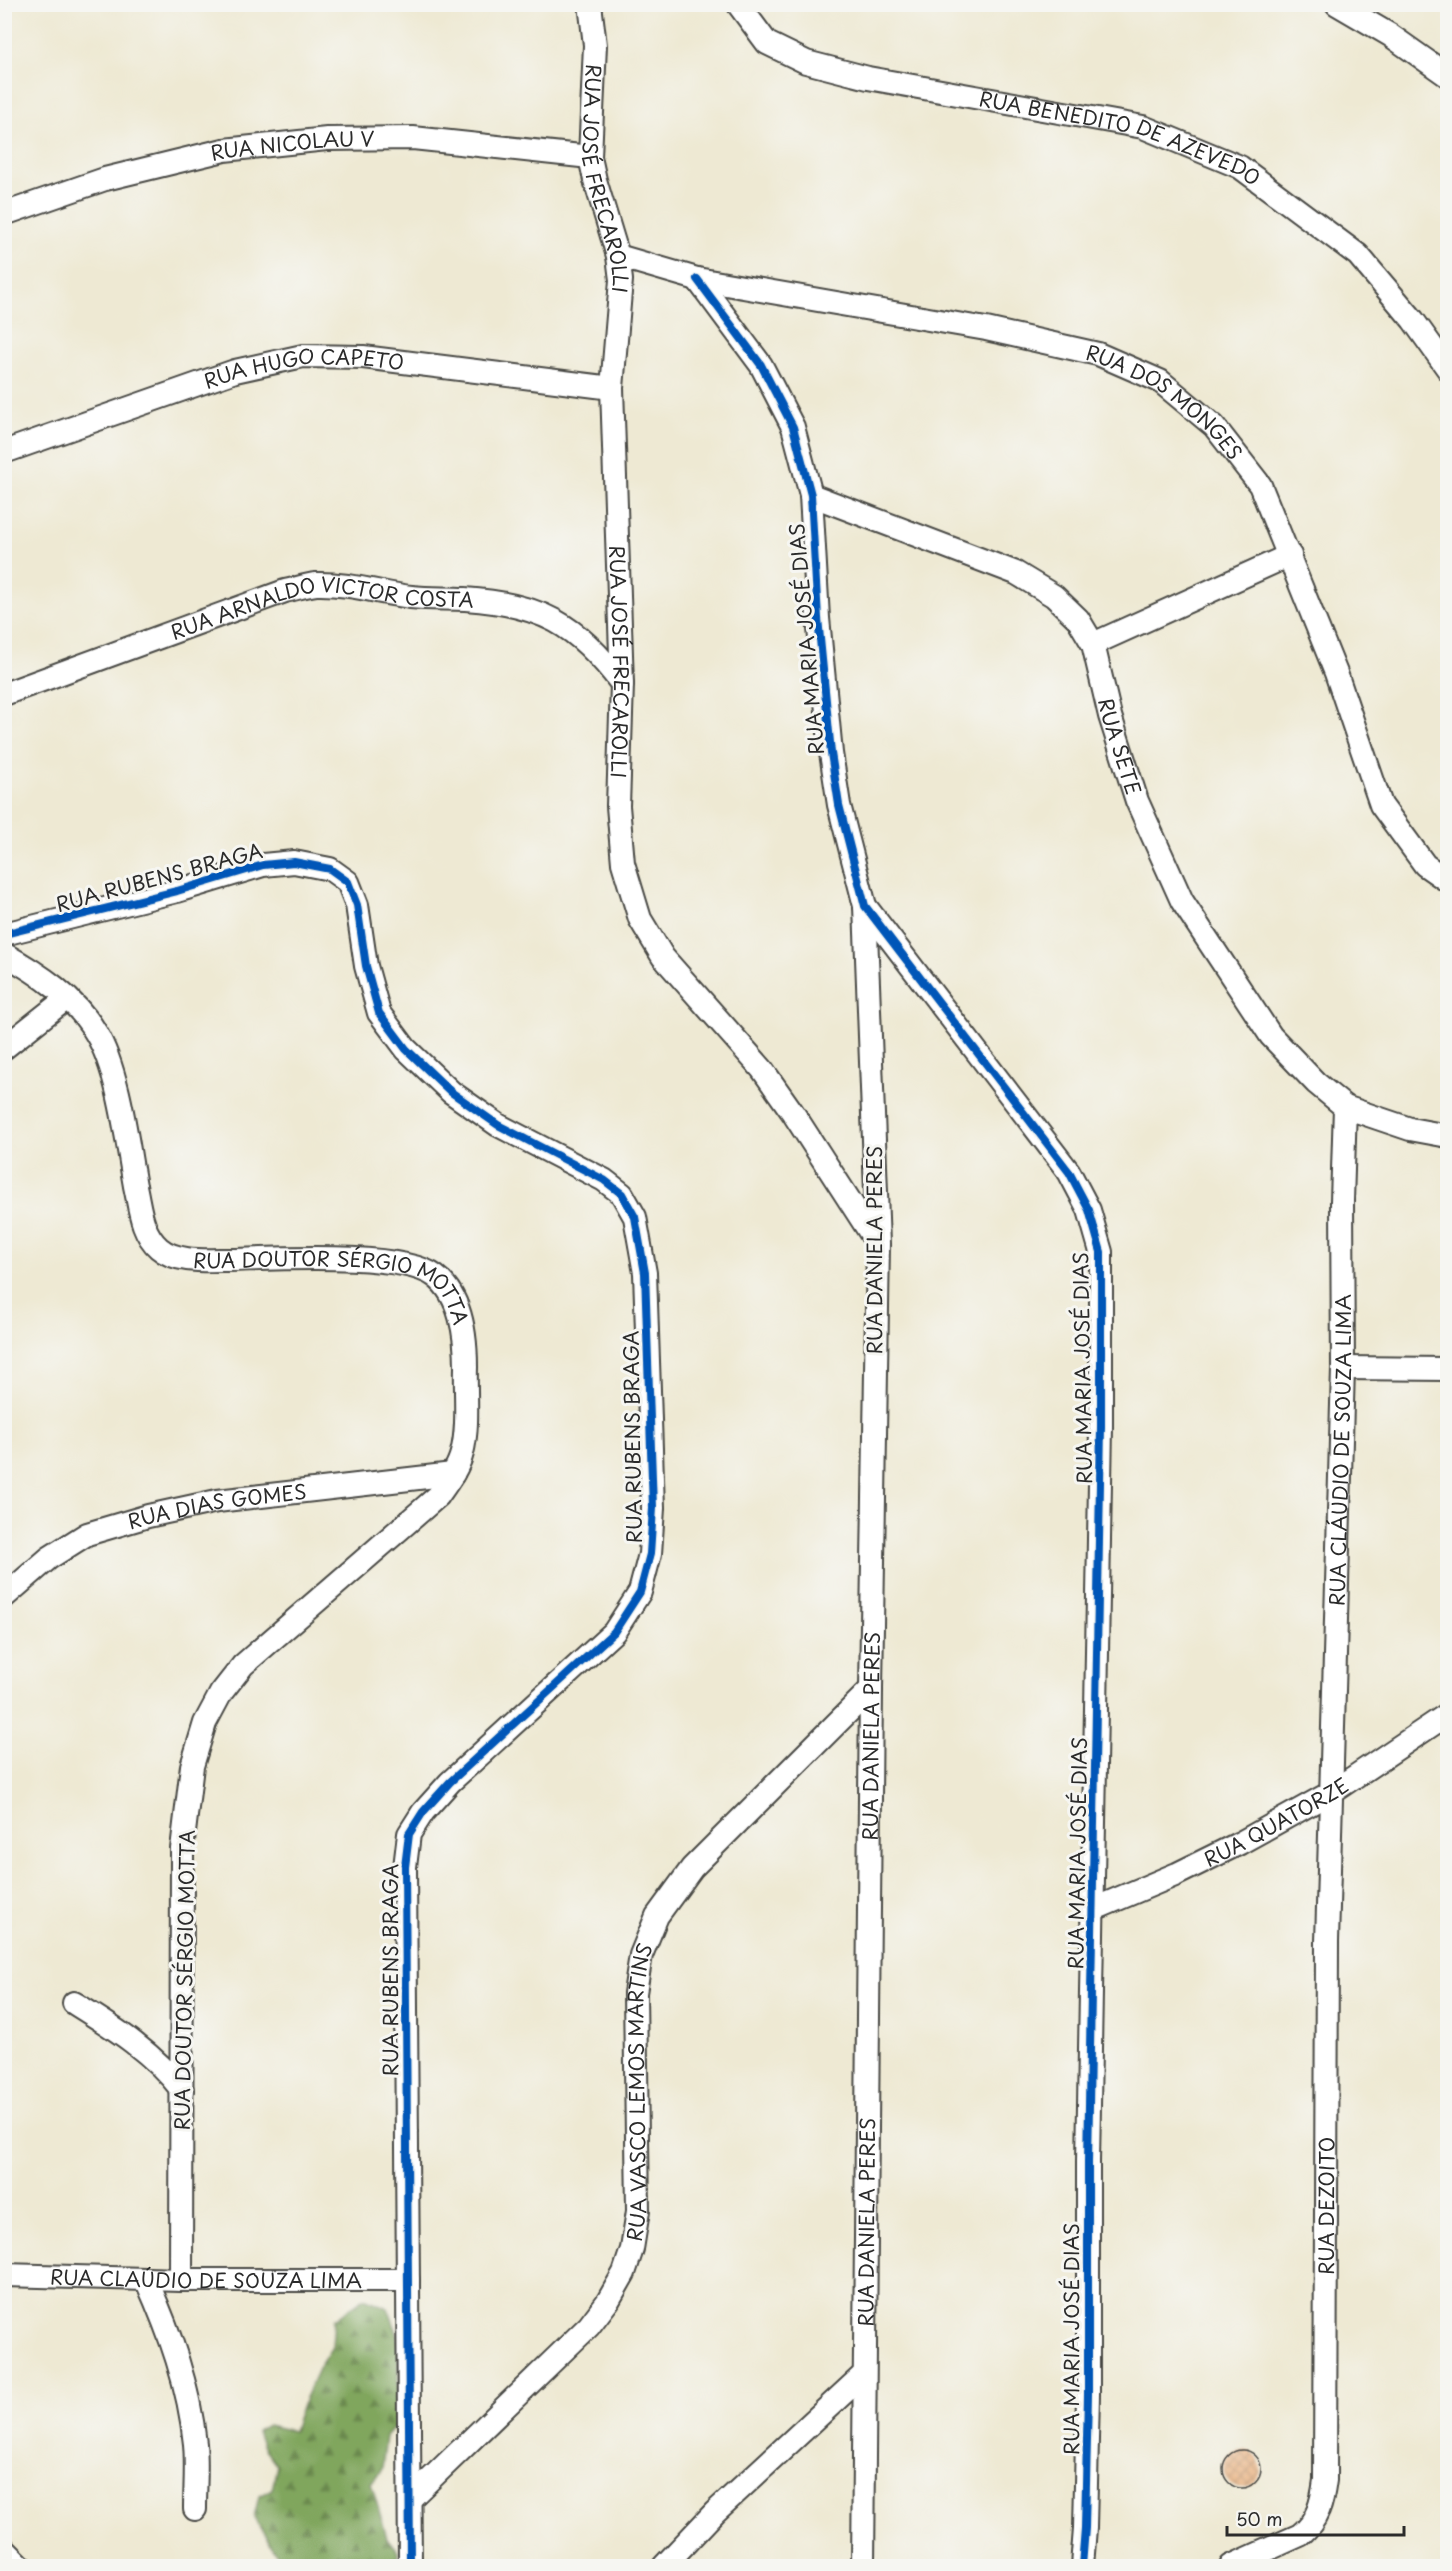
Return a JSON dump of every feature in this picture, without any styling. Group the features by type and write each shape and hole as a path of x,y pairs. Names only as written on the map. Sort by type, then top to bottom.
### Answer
{"street":[{"name":"RUA JOSÉ FRECAROLLI","path":"590,4 595,45 590,157 618,256 621,280 612,388 622,684 618,806 623,863 640,919 663,957 762,1069 878,1244"},
{"name":"RUA BENEDITO DE AZEVEDO","path":"738,4 766,43 806,62 868,78 1143,127 1240,167 1358,255 1413,320 1448,369"},
{"path":"1337,4 1390,35 1448,76"},
{"name":"RUA NICOLAU V","path":"4,214 105,178 224,150 327,139 413,138 590,157"},
{"name":"RUA DOS MONGES","path":"618,256 697,279 986,329 1098,354 1160,381 1214,426 1260,485 1336,673 1381,805 1425,865 1448,881"},
{"name":"RUA MARIA JOSÉ DIAS","path":"697,279 761,365 793,427 811,495 818,618 831,753 839,805 864,906 1069,1172 1089,1210 1101,1252 1101,1426 1088,2162 1088,2405 1082,2566"},
{"name":"RUA HUGO CAPETO","path":"4,452 235,371 303,356 363,357 612,388"},
{"name":"RUA SETE","path":"811,495 1016,573 1054,596 1078,619 1093,644 1110,716 1137,801 1182,901 1271,1036 1316,1083 1345,1107"},
{"path":"1093,644 1290,555"},
{"name":"RUA ARNALDO VICTOR COSTA","path":"10,686 285,591 315,584 346,586 421,598 513,604 547,616 582,638 601,656 622,684"},
{"name":"RUA RUBENS BRAGA","path":"4,934 177,891 263,865 294,862 330,869 348,882 354,897 366,966 379,1013 406,1049 451,1092 498,1125 604,1180 622,1194 635,1217 645,1273 653,1508 650,1554 640,1592 614,1632 450,1782 423,1812 409,1834 405,1867 410,2566"},
{"name":"RUA DANIELA PERES","path":"863,2566 863,2375 878,1244 864,906"},
{"name":"RUA DOUTOR SÉRGIO MOTTA","path":"4,954 37,972 67,998 96,1033 115,1080 144,1228 160,1248 180,1258 212,1260 346,1258 413,1266 435,1275 453,1294 466,1347 462,1452 453,1474 438,1496 243,1665 221,1693 205,1724 192,1766 182,1849 181,2280"},
{"path":"4,1048 67,998"},
{"path":"1345,1107 1410,1129 1448,1136"},
{"name":"RUA CLÁUDIO DE SOUZA LIMA","path":"1332,1792 1343,1368 1342,1201 1345,1107"},
{"path":"1343,1368 1448,1369"},
{"name":"RUA DIAS GOMES","path":"4,1597 49,1558 87,1534 148,1516 217,1501 453,1474"},
{"name":"RUA VASCO LEMOS MARTINS","path":"411,2498 589,2326 608,2301 624,2273 632,2249 639,2211 635,1993 641,1955 657,1916 692,1868 871,1689"},
{"name":"RUA QUATORZE","path":"1094,1909 1188,1869 1332,1792 1448,1714"},
{"name":"RUA DEZOITO","path":"1231,2566 1300,2535 1310,2527 1323,2500 1327,1942 1332,1792"},
{"path":"74,2002 144,2049 166,2069 182,2090"},
{"name":"RUA CLAÚDIO DE SOUZA LIMA","path":"4,2275 181,2280 408,2280"},
{"path":"146,2279 169,2331 186,2386 195,2445 195,2509"},
{"path":"664,2566 716,2512 863,2375"},
{"path":"4,2549 21,2566"}],"green space":[{"path":"364,2298 388,2308 398,2335 398,2422 386,2436 382,2469 371,2483 387,2538 398,2552 398,2566 284,2566 254,2517 259,2496 272,2489 277,2465 262,2445 257,2431 268,2425 293,2431 319,2367 332,2347 334,2320"}],"building":[{"path":"1242,2450 1255,2456 1261,2469 1255,2482 1242,2488 1229,2482 1223,2469 1229,2456"}],"cycle path":[{"path":"697,279 761,365 793,427 811,495 818,618 831,753 839,805 865,906 1069,1172 1089,1210 1101,1252 1101,1426 1088,2162 1088,2394 1082,2566"},
{"path":"4,934 177,891 263,865 294,862 330,869 348,882 357,905 366,966 379,1013 406,1049 451,1092 498,1125 604,1180 622,1194 635,1217 645,1273 653,1508 650,1554 640,1592 614,1632 450,1782 423,1812 409,1834 405,1867 410,2566"}]}
